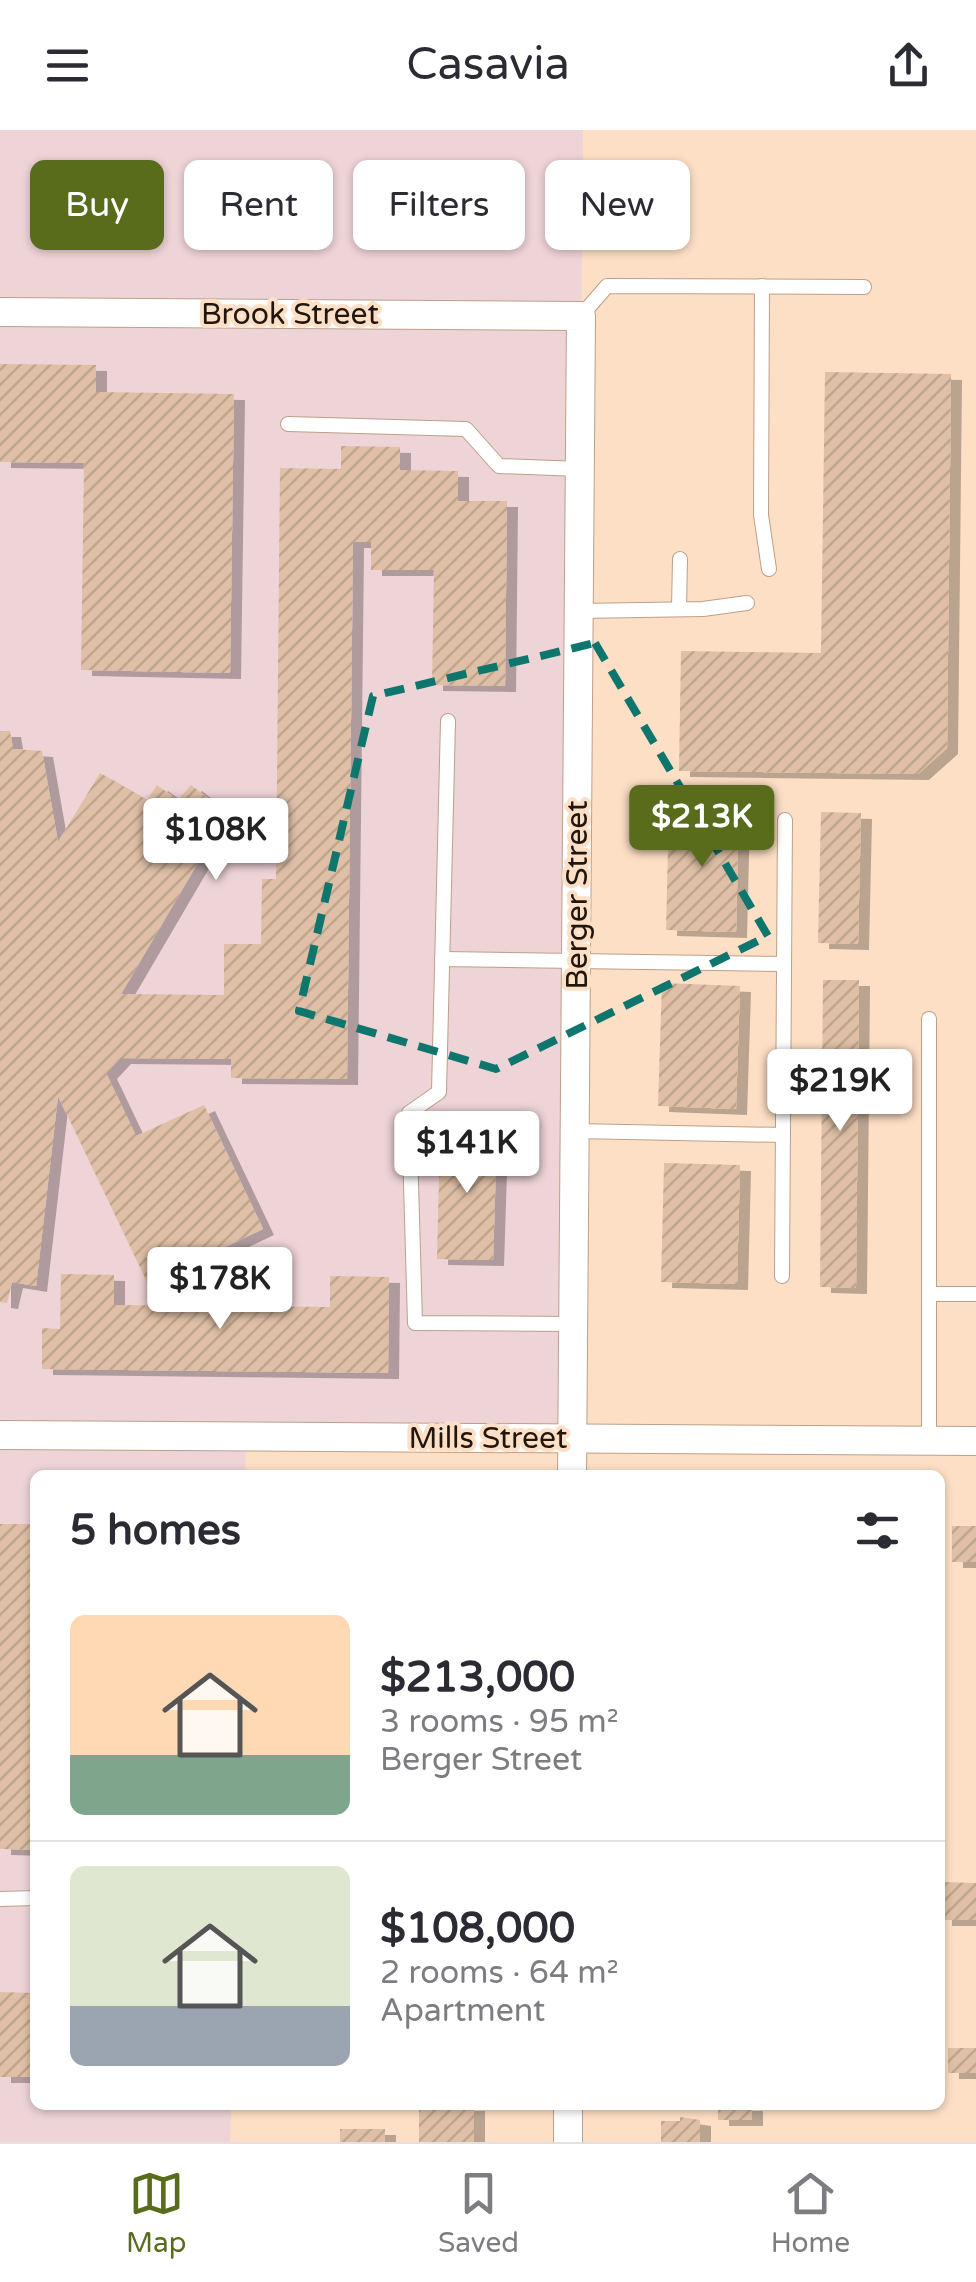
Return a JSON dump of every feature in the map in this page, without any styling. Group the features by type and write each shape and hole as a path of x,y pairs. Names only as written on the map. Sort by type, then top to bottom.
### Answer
{"street":[{"name":"Brook Street","path":"0,312 581,316"},
{"name":"Berger Street","path":"572,1470 581,316"},
{"name":"Mills Street","path":"0,1435 976,1441"},
{"path":"568,2110 568,2142"}],"lane":[{"path":"581,316 607,286 864,288"},
{"path":"762,286 761,516 769,569"},
{"path":"288,424 466,429 499,466 580,469"},
{"path":"679,610 680,558"},
{"path":"579,610 679,610 747,604"},
{"path":"448,721 439,1092 409,1114 414,1322 574,1324"},
{"path":"782,1276 785,820"},
{"path":"442,958 784,964"},
{"path":"929,1019 929,1441"},
{"path":"575,1130 783,1135"},
{"path":"929,1294 976,1294"},
{"path":"0,1899 30,1898"}],"highlighted area":[{"path":"595,643 768,936 496,1069 299,1011 373,696"}],"shaded area":[{"path":"0,130 583,130 583,160 545,160 545,250 582,250 573,1438 246,1437 245,1470 30,1470 30,2110 231,2110 230,2142 0,2142"}],"building":[{"path":"0,364 96,365 96,392 234,394 230,673 81,670 84,463 0,462"},
{"path":"825,372 951,374 947,748 918,774 679,771 681,651 821,653"},
{"path":"341,446 400,447 400,470 458,471 458,501 507,501 505,686 432,685 434,570 371,570 371,542 353,542 347,1079 231,1078 231,1059 120,1058 106,1073 136,1136 204,1105 263,1229 148,1284 58,1096 36,1286 12,1282 7,1303 0,1302 0,731 10,731 13,749 42,751 58,842 100,773 147,800 157,785 178,800 191,785 227,813 121,994 224,995 224,944 261,944 262,879 276,879 280,468 341,469"},
{"path":"669,807 739,809 736,932 666,930"},
{"path":"821,812 861,813 858,944 818,943"},
{"path":"823,980 859,980 856,1288 820,1287"},
{"path":"662,983 740,986 736,1109 658,1106"},
{"path":"440,1133 497,1134 493,1260 437,1259"},
{"path":"664,1163 740,1165 737,1284 661,1282"},
{"path":"61,1274 114,1275 114,1305 330,1307 330,1276 389,1277 388,1373 42,1369 42,1328 60,1329"},
{"path":"0,1524 30,1524 30,1850 0,1849"},
{"path":"952,1526 976,1526 976,1562 952,1562"},
{"path":"945,1882 976,1883 976,1920 945,1920"},
{"path":"0,1992 30,1993 30,2077 0,2077"},
{"path":"948,2048 976,2048 976,2073 948,2073"},
{"path":"419,2110 474,2110 474,2142 419,2142"},
{"path":"718,2110 752,2110 752,2120 718,2120"},
{"path":"680,2117 700,2120 700,2142 661,2142 661,2121 680,2121"},
{"path":"340,2129 385,2129 385,2142 340,2142"}]}
